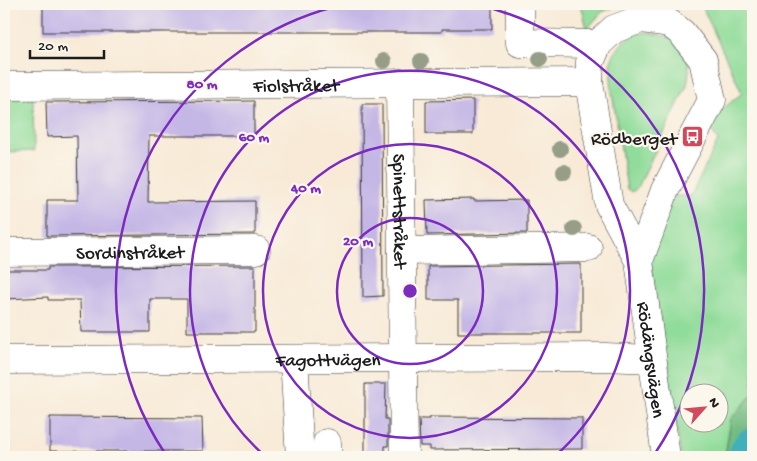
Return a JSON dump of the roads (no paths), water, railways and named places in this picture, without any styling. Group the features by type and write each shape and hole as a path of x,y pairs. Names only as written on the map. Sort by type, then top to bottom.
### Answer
{"street":[{"path":"520,4 520,43 598,44"},
{"name":"Rödängsvägen","path":"639,261 665,190 712,100 703,60 682,33 669,23 641,18 614,29 598,44 590,62 589,82 609,205 639,261 666,457"},
{"name":"Fiolstråket","path":"4,86 589,82"},
{"name":"Spinettstråket","path":"400,83 404,457"},
{"path":"402,252 588,248"},
{"name":"Sordinstråket","path":"4,252 256,250"},
{"name":"Fagottvägen","path":"4,360 605,357 652,359"},
{"path":"294,358 300,457"}],"waterway":[{"path":"750,457 753,450"}],"place":[{"name":"Rödberget","path":"693,137"}]}
